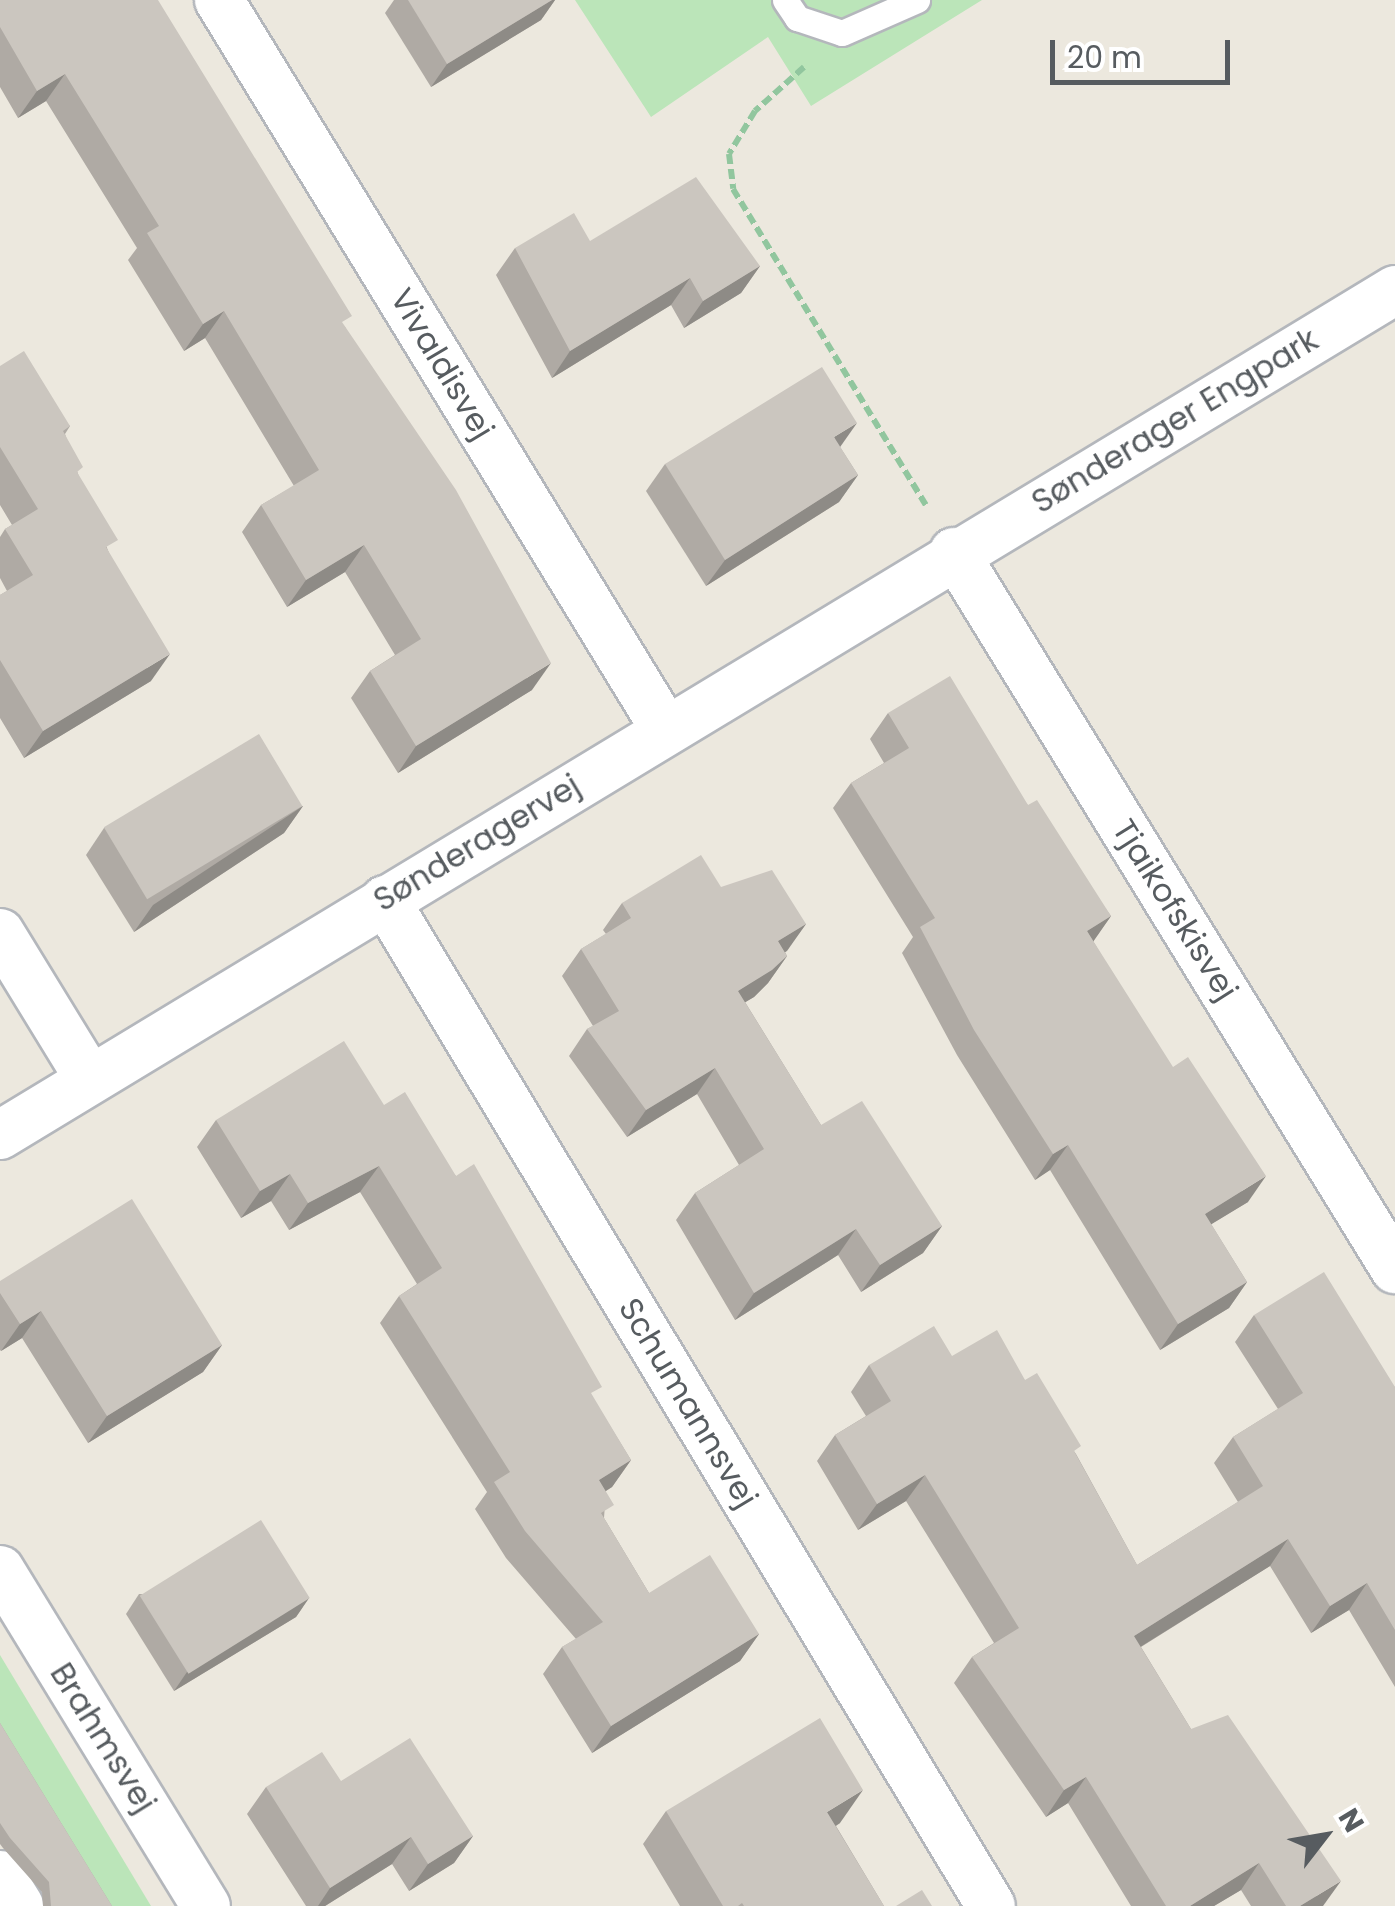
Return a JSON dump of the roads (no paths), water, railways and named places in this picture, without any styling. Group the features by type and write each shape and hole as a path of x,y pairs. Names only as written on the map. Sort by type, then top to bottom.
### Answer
{"street":[{"name":"Vivaldisvej","path":"219,0 664,729"},
{"name":"Sønderager Engpark","path":"954,552 1395,290"},
{"name":"Sønderagervej","path":"0,1135 954,552"},
{"name":"Tjaikofskisvej","path":"954,552 1395,1269"},
{"name":"Schumannsvej","path":"385,900 992,1906"},
{"path":"0,933 90,1080"},
{"name":"Brahmsvej","path":"0,1570 206,1906"},
{"path":"0,1875 19,1906"}],"lane":[{"path":"791,9 842,32 918,0"}]}
